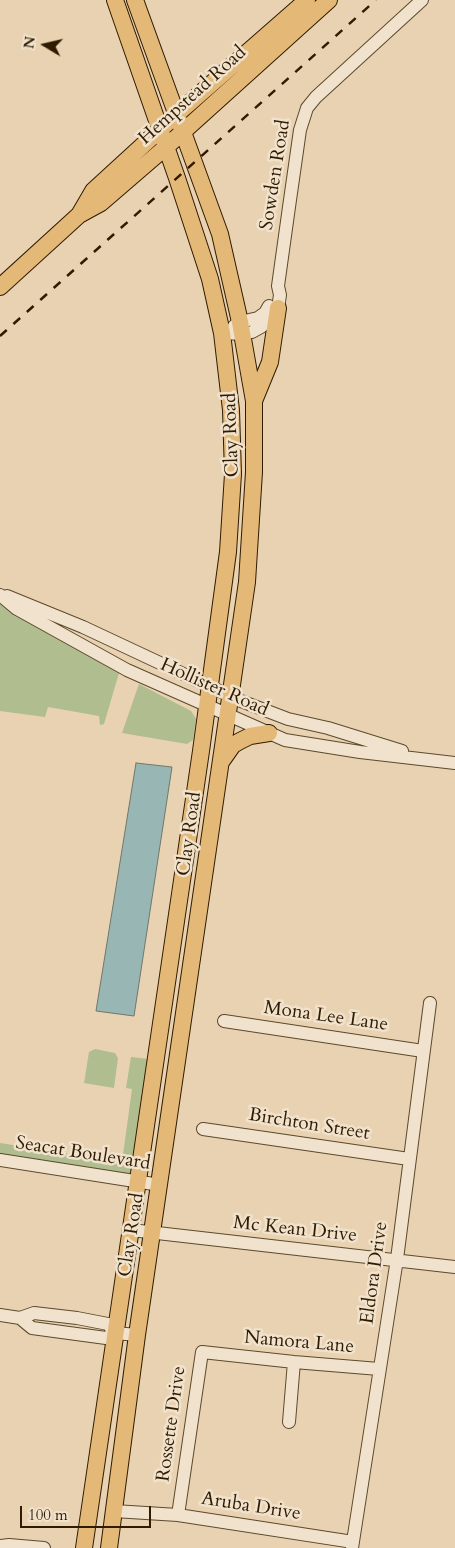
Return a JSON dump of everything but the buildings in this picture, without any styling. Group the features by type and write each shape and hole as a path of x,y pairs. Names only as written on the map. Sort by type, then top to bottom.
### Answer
{"main road":[{"name":"Clay Road","path":"84,1548 139,1182 228,552 233,474 231,410 222,333 210,279 115,0"},
{"name":"Clay Road","path":"109,1548 137,1335 247,582 254,472 254,401 242,328 220,234 135,0"},
{"name":"Hempstead Road","path":"79,215 91,194 177,114 307,0"},
{"name":"Hempstead Road","path":"0,287 79,215 101,203 166,147 329,0"},
{"path":"254,401 270,362 278,308"},
{"path":"233,474 254,472"},
{"path":"220,764 233,745 240,740 250,736 269,733"},
{"path":"185,860 206,862"},
{"path":"158,1047 180,1050"}],"street":[{"name":"Sowden Road","path":"222,333 242,328 261,327 278,308 280,295 278,286 300,130 307,108 316,97 422,0"},
{"name":"Sowden Road","path":"242,328 264,313 270,305 273,294 278,286"},
{"name":"Hollister Road","path":"0,594 25,602 95,632 230,696 288,719 328,728 433,760"},
{"name":"Hollister Road","path":"0,594 17,609 132,672 285,740 360,752 455,763"},
{"path":"88,649 95,632"},
{"path":"323,746 328,728"},
{"name":"Eldora Drive","path":"353,1545 397,1259 430,1003"},
{"name":"Mona Lee Lane","path":"224,1021 423,1051"},
{"name":"Birchton Street","path":"203,1129 409,1159"},
{"name":"Seacat Boulevard","path":"0,1160 160,1185"},
{"name":"Mc Kean Drive","path":"131,1230 455,1267"},
{"path":"0,1315 20,1318 34,1313 77,1318 108,1324 115,1333 137,1335"},
{"name":"Rossette Drive","path":"178,1515 202,1352 215,1353"},
{"name":"Namora Lane","path":"215,1353 379,1369"},
{"path":"289,1422 294,1362"},
{"name":"Aruba Drive","path":"114,1510 178,1515 353,1545"},
{"path":"0,1546 44,1548"}],"green space":[{"path":"0,603 119,673 104,724 100,725 99,716 48,707 45,717 0,711"},
{"path":"139,684 191,711 196,719 193,740 187,744 122,733"},
{"path":"95,1049 115,1053 118,1058 114,1088 84,1083 89,1052"},
{"path":"131,1057 149,1059 132,1176 0,1155 0,1143 122,1162 132,1089 126,1088"}],"water":[{"path":"136,763 172,767 134,1016 96,1011"}],"railway":[{"path":"0,336 376,0"}]}
